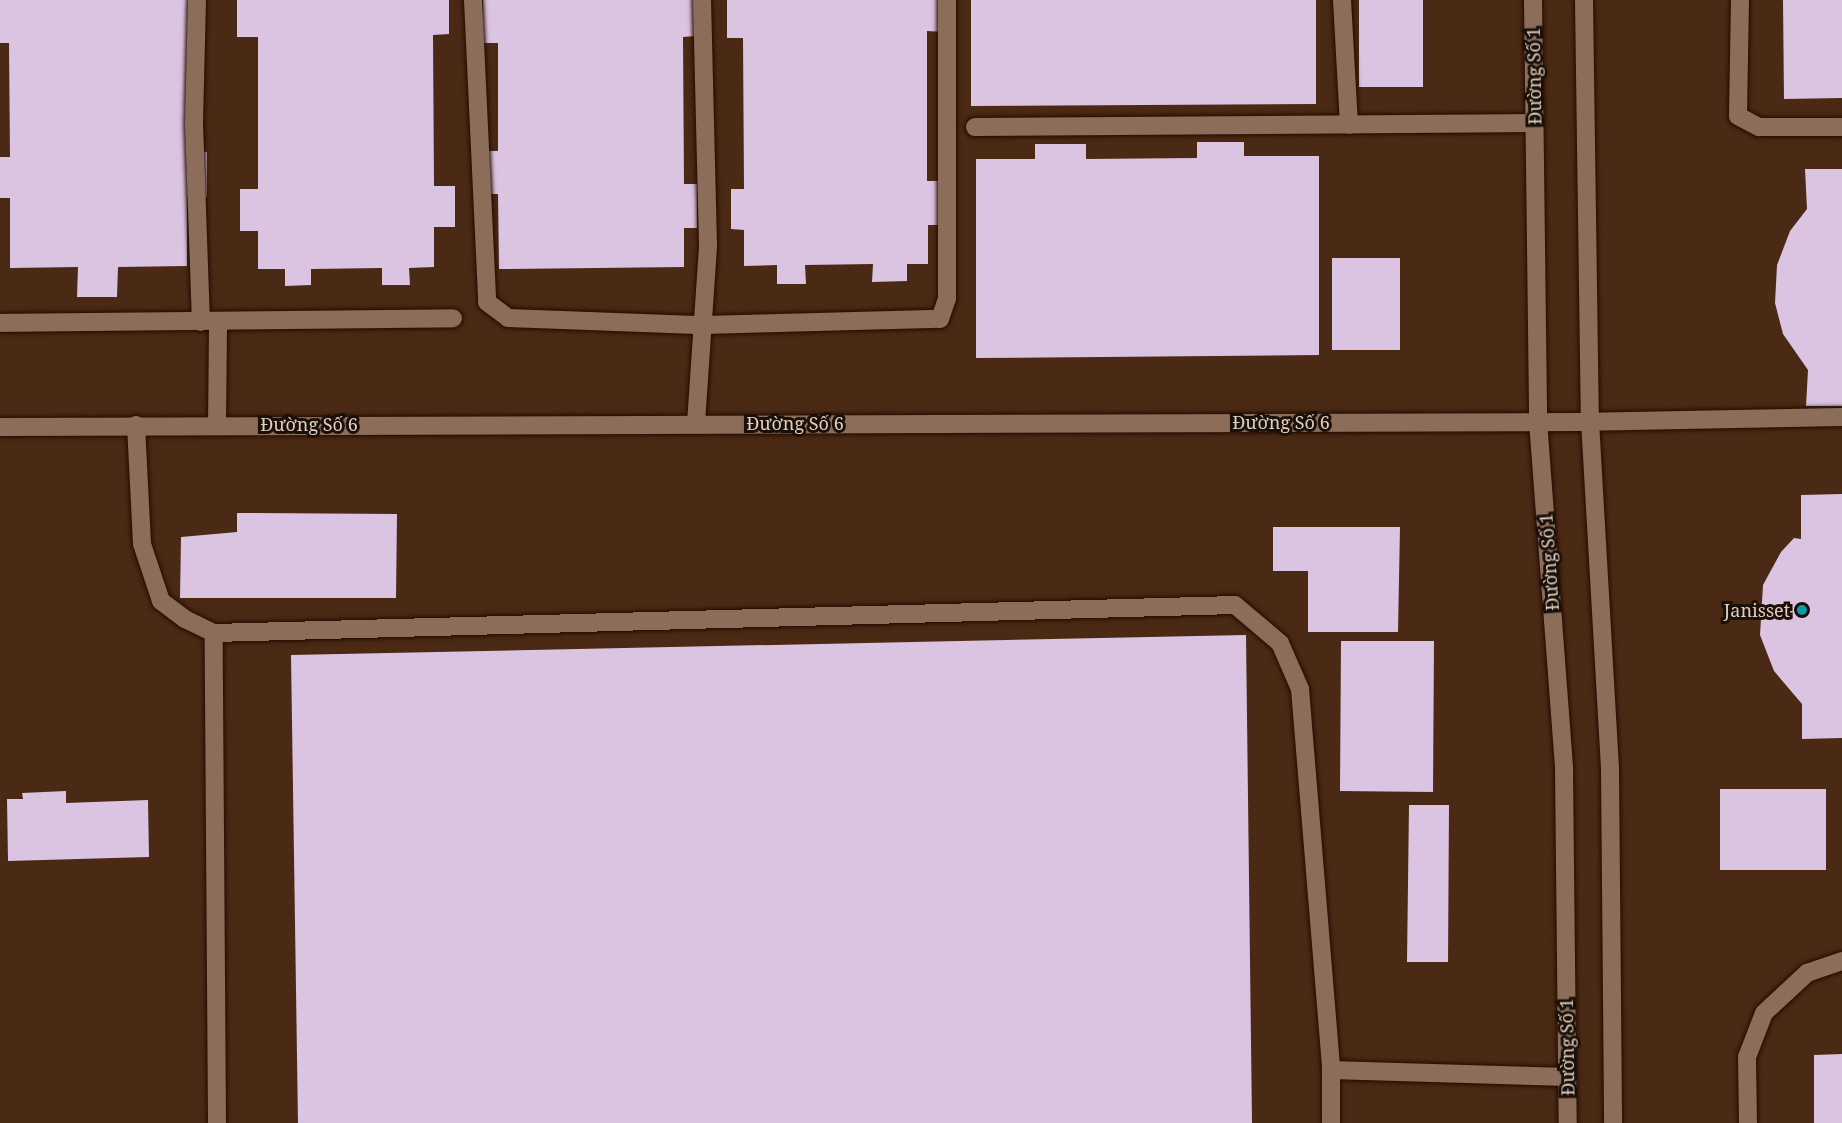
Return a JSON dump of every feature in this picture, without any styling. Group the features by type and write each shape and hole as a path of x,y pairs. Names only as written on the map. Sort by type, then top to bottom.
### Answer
{"street":[{"path":"197,0 194,123 217,424"},
{"path":"473,0 487,302 508,318 703,325 940,319 947,299 947,0"},
{"path":"696,423 708,245 702,0"},
{"path":"1342,0 1349,125"},
{"name":"Đường Số 1","path":"1533,0 1538,421 1564,770 1568,1123"},
{"path":"1584,0 1590,421 1610,769 1613,1123"},
{"path":"1740,0 1738,116 1759,127 1842,127"},
{"path":"975,127 1535,123"},
{"path":"0,323 453,318"},
{"name":"Đường Số 6","path":"0,427 217,424 1590,421 1842,417"},
{"path":"136,426 142,544 161,601 184,618 214,633 1235,605 1280,643 1300,689 1331,1070 1331,1123"},
{"path":"214,633 217,1123"},
{"path":"1748,1123 1747,1057 1764,1013 1807,973 1842,961"},
{"path":"1331,1070 1567,1077"}],"shaded area":[{"path":"0,0 1842,0 1842,1123 0,1123"}],"building":[{"path":"0,0 204,0 204,39 187,40 187,152 207,152 207,197 187,197 187,266 118,267 117,297 77,297 78,267 10,268 10,198 0,198 0,157 10,157 9,43 0,43"},
{"path":"237,0 449,0 449,34 433,35 434,186 455,186 455,227 434,227 434,267 409,268 410,285 382,285 382,268 311,269 311,285 285,286 285,269 258,269 258,231 240,231 240,189 258,189 258,37 237,37"},
{"path":"483,0 695,0 695,36 683,37 684,184 697,184 697,228 684,228 684,267 499,269 498,194 486,194 486,151 498,151 498,43 483,43"},
{"path":"727,0 944,0 944,32 927,31 927,181 945,181 945,225 928,225 928,264 907,264 907,281 872,282 873,264 805,265 806,284 777,284 777,265 744,266 744,230 731,229 731,189 744,189 743,38 727,38"},
{"path":"971,0 1316,0 1316,104 971,106"},
{"path":"1359,0 1423,0 1423,87 1359,87"},
{"path":"1783,0 1842,0 1842,98 1784,99"},
{"path":"1197,142 1244,142 1244,156 1319,156 1319,355 976,358 976,159 1035,159 1035,144 1086,144 1086,159 1197,158"},
{"path":"1805,169 1842,169 1842,406 1806,406 1808,370 1783,334 1775,303 1777,265 1790,231 1807,209"},
{"path":"1332,258 1400,258 1400,350 1332,350"},
{"name":"Janisset","path":"1842,494 1842,738 1802,739 1802,704 1774,671 1760,635 1763,585 1781,552 1794,538 1801,539 1801,495"},
{"path":"237,513 397,514 396,598 180,598 181,537 237,532"},
{"path":"1273,527 1400,527 1398,632 1308,632 1308,571 1273,571"},
{"path":"1246,635 1252,1123 298,1123 291,655"},
{"path":"1341,641 1434,641 1433,792 1340,791"},
{"path":"1720,789 1826,789 1826,870 1720,870"},
{"path":"66,791 66,803 148,800 149,857 8,861 7,799 23,799 22,793"},
{"path":"1409,805 1449,805 1448,962 1407,962"},
{"path":"1842,1054 1842,1123 1814,1123 1814,1055"}],"place":[{"name":"Janisset","path":"1802,610"}]}
